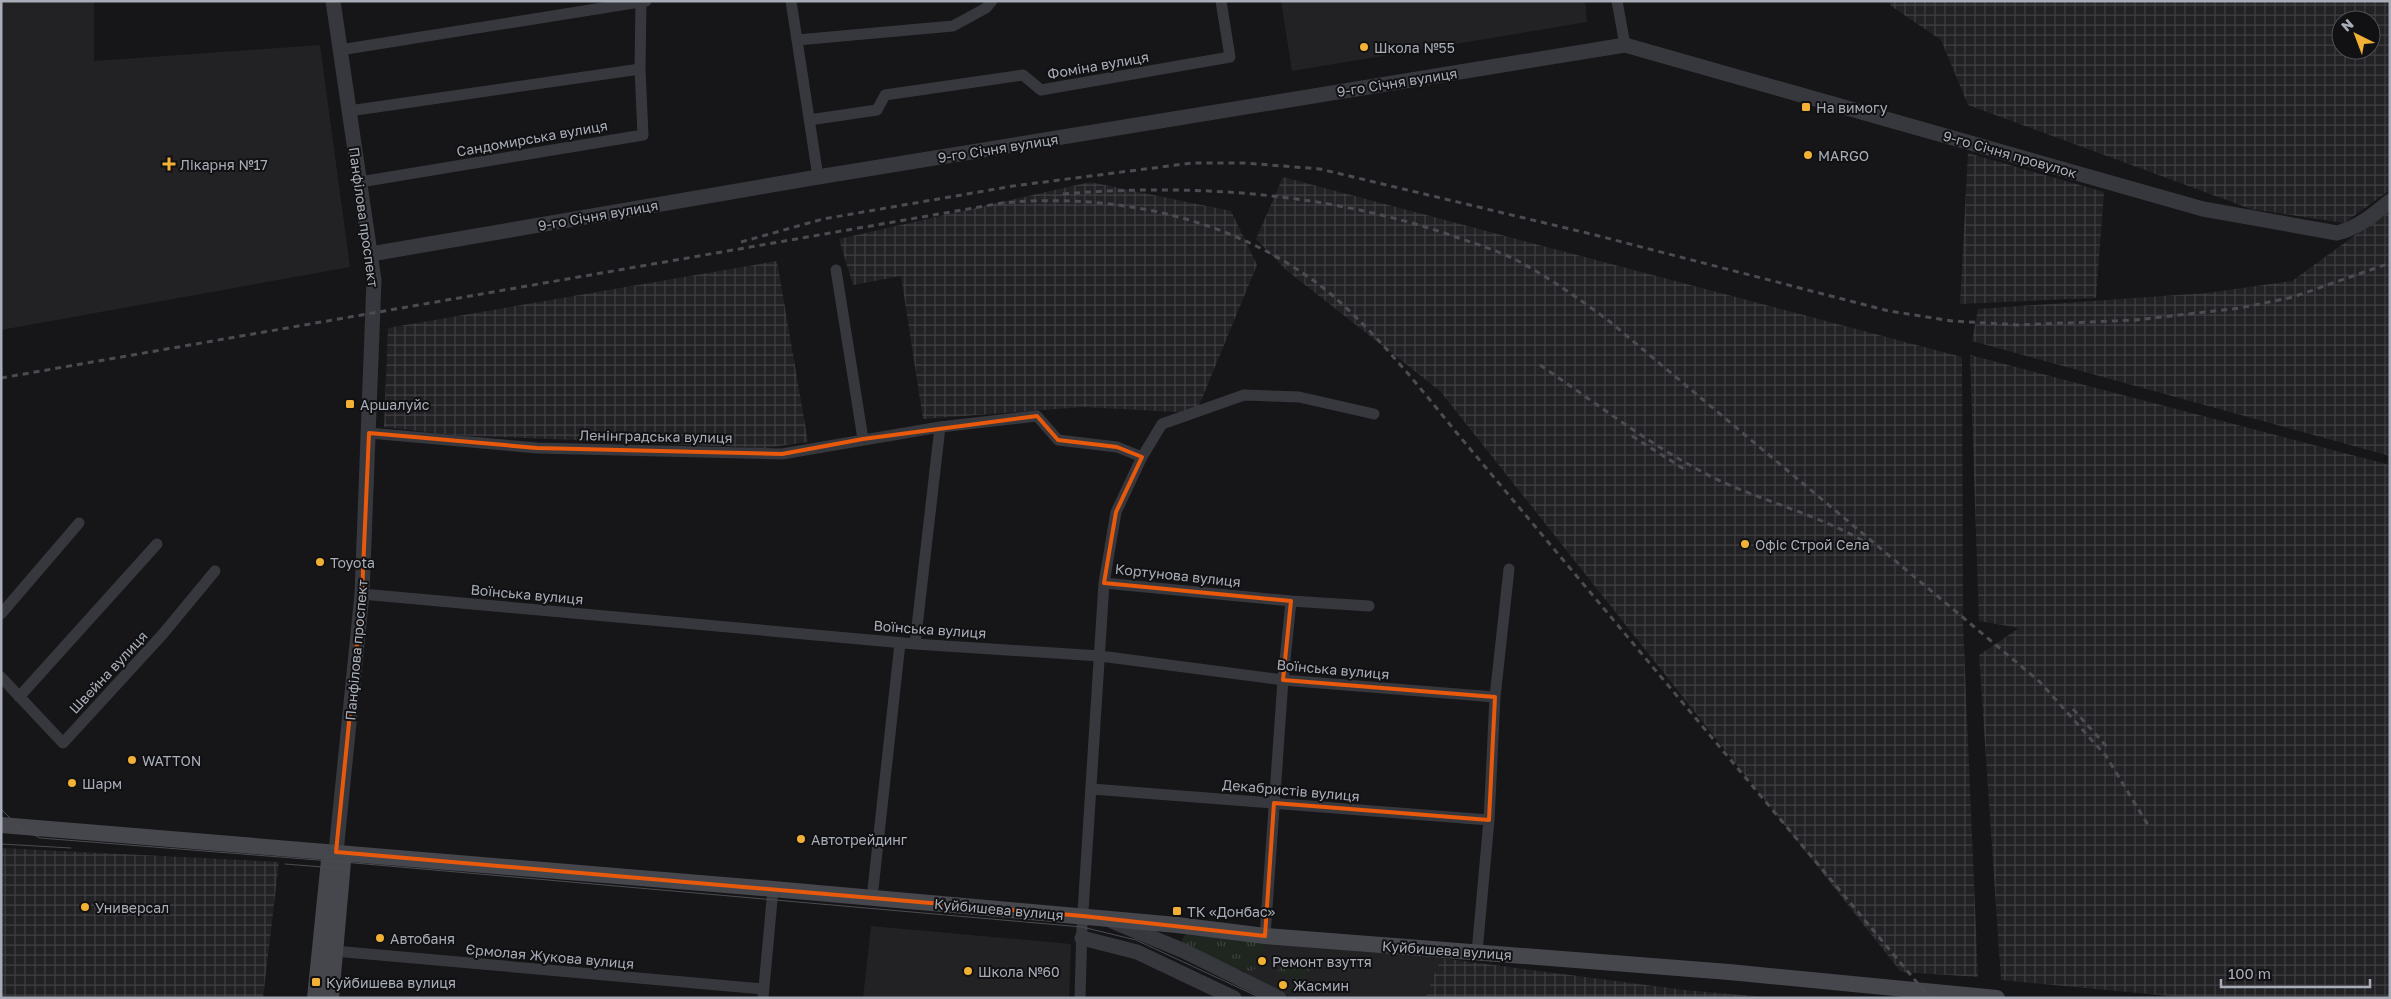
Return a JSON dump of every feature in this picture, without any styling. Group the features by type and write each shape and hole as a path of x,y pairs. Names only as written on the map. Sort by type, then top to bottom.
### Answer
{"main road":[{"name":"Куйбишева вулиця","path":"1,825 333,856 773,889 1084,916 1265,936 1477,952 1997,998"},
{"path":"331,998 343,862 333,856"},
{"name":"Панфілова проспект","path":"315,998 333,856"}],"street":[{"name":"Панфілова проспект","path":"333,1 374,280 370,433 362,594 333,856"},
{"path":"791,1 818,178"},
{"path":"797,40 953,26 986,8 992,1"},
{"name":"Фоміна вулиця","path":"809,120 876,110 885,95 895,93 1023,75 1041,90 1230,57 1221,1"},
{"path":"1617,1 1625,45"},
{"name":"Сандомирська вулиця","path":"340,50 643,2 640,68 643,135 360,182"},
{"name":"9-го Січня вулиця","path":"371,254 1625,45"},
{"name":"9-го Січня провулок","path":"1625,45 2203,209 2337,233 2350,230 2390,202"},
{"path":"349,111 640,68"},
{"path":"836,270 864,439"},
{"name":"Кортунова вулиця","path":"1369,606 1291,601 1104,583 1116,512 1142,456 1162,424 1244,395 1299,397 1374,414"},
{"name":"Ленінградська вулиця","path":"370,433 537,448 782,454 940,427 1037,416 1058,440 1117,448 1142,456"},
{"path":"915,644 940,427"},
{"path":"1,614 80,523"},
{"path":"19,697 157,544"},
{"path":"1477,952 1489,820 1495,697 1509,569"},
{"name":"Швейна вулиця","path":"1,677 63,743 162,635 216,571"},
{"path":"1080,998 1104,583"},
{"name":"Воїнська вулиця","path":"362,594 900,643 1100,656 1283,680 1495,697"},
{"path":"1265,936 1283,680 1291,601"},
{"path":"872,898 900,643"},
{"name":"Декабристів вулиця","path":"1092,789 1489,820"},
{"path":"763,993 773,889"},
{"path":"1108,919 1184,951 1279,998"},
{"path":"1082,938 1138,952 1234,998"},
{"name":"Єрмолая Жукова вулиця","path":"334,951 763,993"}],"highlighted area":[{"path":"1037,416 1058,440 1117,447 1142,457 1116,512 1104,583 1291,601 1283,680 1495,697 1489,820 1274,803 1265,936 1083,916 336,852 362,594 369,433 537,448 782,454 863,439"}],"shaded area":[{"name":"Лікарня №17","path":"1,1 94,1 94,61 320,45 350,267 1,330"},
{"name":"Школа №55","path":"1281,1 1585,1 1587,22 1292,71"},
{"path":"1889,1 2390,1 2390,190 2344,223 2251,209 1968,105 1941,40 1891,6"},
{"path":"1968,153 2104,192 2096,298 1960,304"},
{"path":"1283,177 1962,357 1963,624 1978,977 1901,972 1440,391 1286,270 1256,239"},
{"path":"1090,182 1231,211 1257,265 1196,413 1083,407 923,419 901,276 853,285 839,239"},
{"path":"2390,210 2390,456 1972,341 1978,309 2206,293 2292,281"},
{"path":"777,261 808,442 765,448 453,435 384,427 388,328"},
{"path":"1970,355 2390,465 2390,998 2191,998 2001,980 1979,655 2019,628 1979,621"},
{"path":"1,848 279,862 263,998 1,998"},
{"name":"Школа №60","path":"871,926 1071,944 1069,998 863,998"},
{"path":"1264,943 1441,958 1425,998 1292,998 1239,972 1251,971"},
{"path":"1441,958 1685,990 1776,998 1425,998"}],"green space":[{"path":"1186,934 1264,943 1257,967 1249,971 1219,963 1182,945 1182,939"},
{"path":"1281,961 1309,969 1305,984 1278,972"}],"tram line":[{"path":"1,809 19,827 40,838 343,862 1082,927 1136,940 1261,998"},
{"path":"1,844 71,848"},
{"path":"285,864 348,869"}],"railway":[{"path":"741,242 823,219 1013,186 1192,163 1245,163 1320,169 1595,235 1889,311 1952,321 2019,325 2135,320 2240,308 2293,297 2390,263"},
{"path":"1063,194 1112,191 1211,191 1310,201 1406,221 1487,248 1512,258 1532,269 1566,290 1609,321 2040,682 2106,756 2148,825"},
{"path":"1,378 1002,203 1045,201 1089,202 1133,207 1176,216 1218,230 1258,247 1296,269 1332,295 1366,327 1412,378 1930,998"},
{"path":"1540,365 1624,424 1689,465 1731,486 1828,523 1865,542"},
{"path":"1632,436 1684,469"},
{"path":"2073,709 2108,748"}],"place":[{"name":"Школа №55","path":"1364,47"},
{"name":"На вимогу","path":"1806,107"},
{"name":"MARGO","path":"1808,155"},
{"name":"Лікарня №17","path":"169,164"},
{"name":"Аршалуйс","path":"350,404"},
{"name":"Офіс Строй Села","path":"1745,544"},
{"name":"Toyota","path":"320,562"},
{"name":"WATTON","path":"132,760"},
{"name":"Шарм","path":"72,783"},
{"name":"Автотрейдинг","path":"801,839"},
{"name":"Универсал","path":"85,907"},
{"name":"ТК «Донбас»","path":"1177,911"},
{"name":"Автобаня","path":"380,938"},
{"name":"Ремонт взуття","path":"1262,961"},
{"name":"Школа №60","path":"968,971"},
{"name":"Куйбишева вулиця","path":"316,982"},
{"name":"Жасмин","path":"1283,985"}]}
